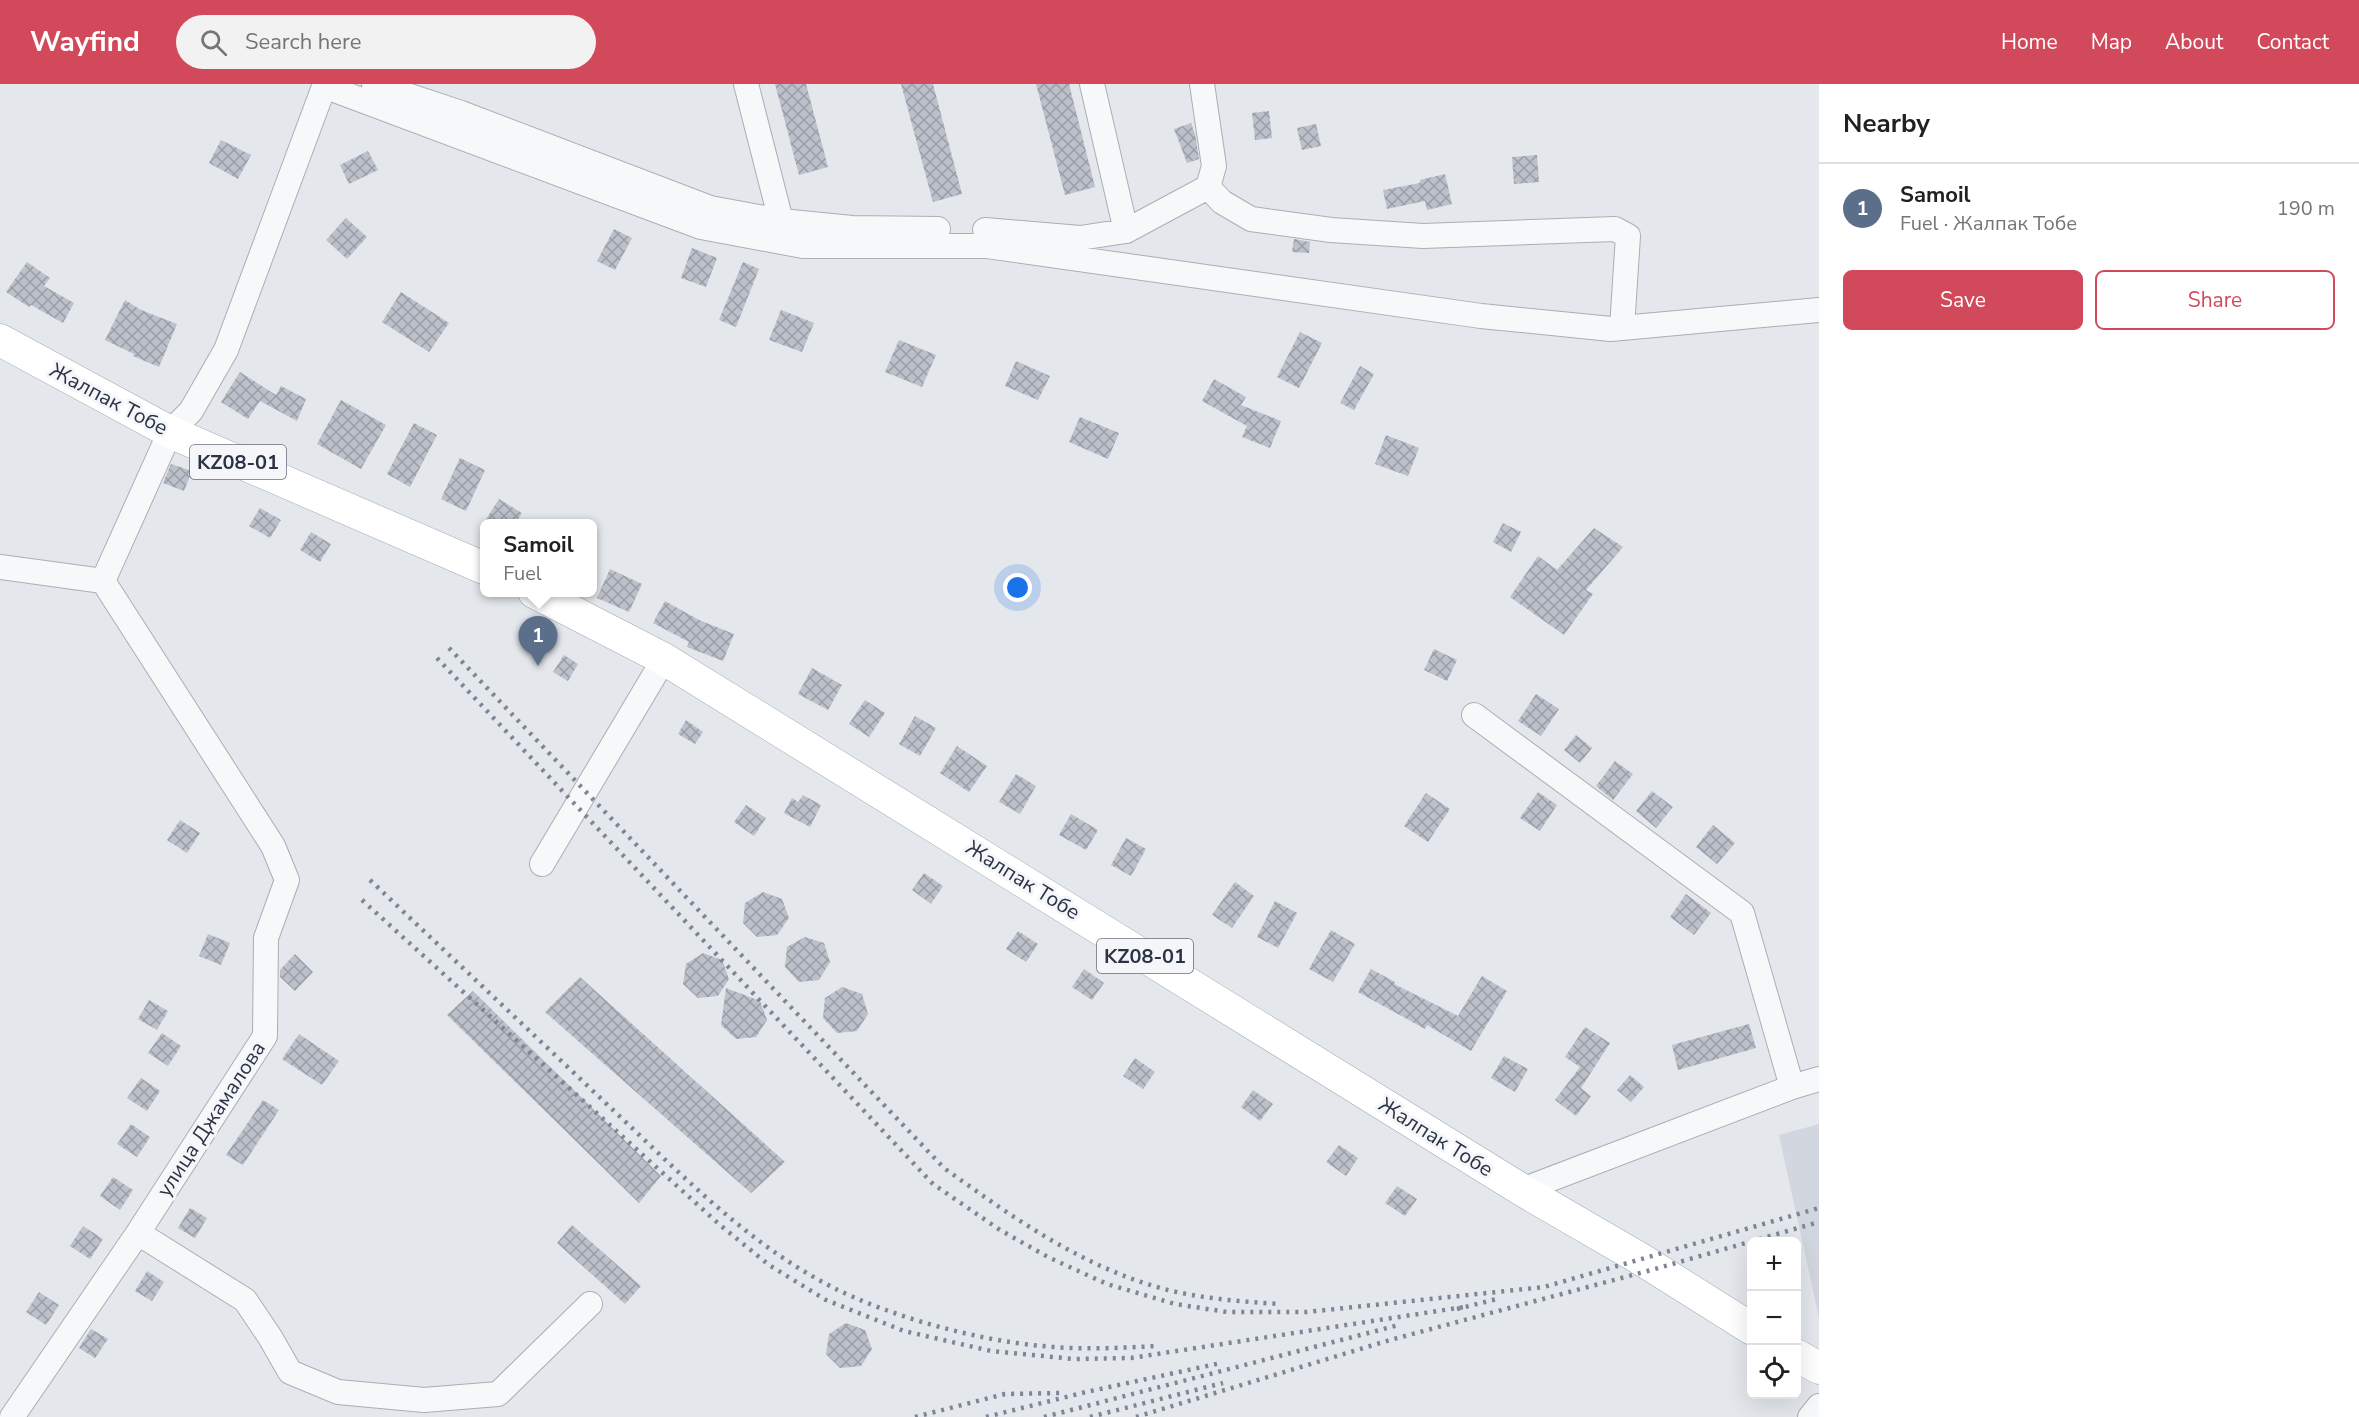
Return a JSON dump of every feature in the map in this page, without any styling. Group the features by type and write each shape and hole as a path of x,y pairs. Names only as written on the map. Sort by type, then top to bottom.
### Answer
{"main road":[{"name":"Жалпак Тобе","path":"0,340 170,432 480,566"},
{"name":"Жалпак Тобе","path":"544,597 664,659 1522,1190 1639,1258 1747,1326"},
{"path":"1801,1357 1819,1368"}],"street":[{"path":"374,84 461,114 710,208 781,220 852,228 973,230 1080,238 1126,231 1208,187 1214,166 1202,84"},
{"path":"746,84 781,220"},
{"path":"1092,84 1126,231"},
{"path":"0,567 103,581 170,432 191,411 226,350 324,85 701,227 803,246 987,246 1481,316 1611,329 1819,310"},
{"path":"1208,187 1222,202 1251,219 1331,230 1423,236 1615,230 1628,236 1622,328"},
{"name":"улица Джамалова","path":"12,1417 138,1233 265,1036 266,938 287,880 273,846 103,581"},
{"path":"542,864 664,659"},
{"path":"1474,715 1742,913 1792,1087"},
{"path":"1522,1190 1792,1087 1819,1079"},
{"path":"138,1233 245,1300 290,1372 338,1392 424,1400 498,1394 590,1304"},
{"path":"1810,1417 1819,1406"}],"shaded area":[{"path":"1819,1124 1819,1318 1779,1135"}],"building":[{"path":"775,84 806,84 828,167 799,175"},
{"path":"901,84 933,84 962,194 933,202"},
{"path":"1036,84 1069,84 1095,187 1065,195"},
{"path":"1269,111 1272,138 1255,140 1252,113"},
{"path":"1191,123 1199,159 1187,163 1174,129"},
{"path":"1316,124 1321,146 1302,150 1297,128"},
{"path":"221,140 251,155 238,179 209,163"},
{"path":"368,151 378,170 349,184 340,165"},
{"path":"1537,155 1539,182 1514,184 1512,157"},
{"path":"1445,174 1452,204 1427,210 1425,201 1387,209 1383,190 1420,183 1420,180"},
{"path":"346,218 367,237 347,259 326,240"},
{"path":"614,229 632,238 615,270 597,261"},
{"path":"1294,239 1310,242 1309,253 1292,252"},
{"path":"692,248 717,258 706,287 681,278"},
{"path":"27,262 50,278 44,286 74,303 63,323 31,305 29,307 6,292"},
{"path":"743,262 759,269 736,327 719,320"},
{"path":"401,292 449,323 429,352 382,322"},
{"path":"125,300 141,310 177,324 159,367 105,340"},
{"path":"781,310 814,323 802,352 769,340"},
{"path":"1300,332 1322,343 1299,388 1277,377"},
{"path":"899,340 936,355 922,387 885,372"},
{"path":"1016,361 1050,376 1038,400 1005,386"},
{"path":"1360,366 1374,374 1354,410 1340,403"},
{"path":"240,372 276,395 281,386 306,399 297,421 260,401 248,419 221,402"},
{"path":"1214,379 1246,397 1241,405 1281,421 1270,448 1242,437 1247,426 1202,401"},
{"path":"341,400 386,425 361,469 317,444"},
{"path":"1080,417 1119,433 1108,459 1069,442"},
{"path":"414,423 437,435 410,487 387,474"},
{"path":"1386,435 1419,448 1408,476 1375,464"},
{"path":"460,458 485,470 466,511 441,499"},
{"path":"171,464 192,471 184,491 163,483"},
{"path":"499,499 522,513 518,519 486,519"},
{"path":"260,508 281,520 270,538 249,526"},
{"path":"1503,523 1521,532 1511,552 1493,542"},
{"path":"1594,528 1623,547 1586,590 1593,594 1564,635 1510,597 1538,556 1557,570"},
{"path":"311,532 331,544 320,562 300,550"},
{"path":"610,569 642,584 629,612 597,598"},
{"path":"665,601 699,620 734,634 723,661 687,647 689,642 653,623"},
{"path":"1434,649 1457,660 1447,681 1424,670"},
{"path":"564,655 578,664 568,681 553,672"},
{"path":"812,668 842,685 828,710 798,694"},
{"path":"1536,694 1559,709 1541,736 1518,721"},
{"path":"865,700 885,713 869,737 849,724"},
{"path":"915,716 936,728 920,756 899,744"},
{"path":"686,720 703,732 695,744 678,734"},
{"path":"1576,735 1592,748 1580,763 1564,750"},
{"path":"957,746 987,766 969,792 940,773"},
{"path":"1615,761 1633,774 1613,800 1596,786"},
{"path":"1016,774 1036,786 1020,814 999,802"},
{"path":"1652,791 1673,807 1656,828 1636,811"},
{"path":"1538,792 1557,805 1540,831 1520,818"},
{"path":"1426,793 1450,809 1428,842 1404,826"},
{"path":"803,795 821,805 810,827 784,813 792,798 798,802"},
{"path":"746,805 766,818 754,836 734,822"},
{"path":"1071,814 1098,830 1086,850 1059,835"},
{"path":"180,820 200,833 187,853 167,840"},
{"path":"1713,825 1735,843 1717,864 1696,847"},
{"path":"1126,838 1146,849 1131,876 1111,865"},
{"path":"924,873 943,886 931,904 912,890"},
{"path":"1235,882 1254,896 1232,928 1212,915"},
{"path":"763,892 782,899 789,918 777,935 757,937 743,923 745,903"},
{"path":"1686,894 1711,913 1694,935 1670,917"},
{"path":"1275,901 1297,913 1278,948 1257,937"},
{"path":"1331,930 1355,944 1333,982 1309,969"},
{"path":"1018,931 1038,944 1026,962 1006,949"},
{"path":"208,934 230,943 221,965 199,956"},
{"path":"805,937 824,943 830,962 819,980 799,982 785,967 787,947"},
{"path":"703,953 722,960 729,979 718,996 698,998 683,984 686,964"},
{"path":"295,954 313,972 295,991 280,977 280,970"},
{"path":"1084,969 1104,983 1092,1000 1072,987"},
{"path":"1371,969 1395,982 1394,984 1458,1016 1482,976 1507,991 1471,1051 1427,1025 1425,1029 1358,992"},
{"path":"580,977 785,1162 751,1193 545,1012"},
{"path":"842,987 862,994 868,1014 857,1031 837,1033 823,1018 825,998"},
{"path":"726,988 760,1001 767,1020 756,1037 736,1039 721,1025"},
{"path":"473,991 661,1176 639,1203 447,1015"},
{"path":"149,1000 168,1011 157,1030 138,1019"},
{"path":"1749,1024 1756,1048 1678,1070 1672,1045"},
{"path":"1585,1027 1610,1043 1581,1088 1591,1096 1576,1116 1555,1100 1580,1067 1565,1057"},
{"path":"162,1033 181,1046 168,1066 148,1053"},
{"path":"299,1034 339,1061 322,1085 282,1059"},
{"path":"1504,1056 1528,1069 1515,1092 1491,1078"},
{"path":"1135,1058 1155,1072 1143,1089 1123,1076"},
{"path":"1630,1075 1644,1087 1631,1102 1617,1090"},
{"path":"141,1078 160,1091 147,1111 127,1098"},
{"path":"1253,1090 1273,1104 1260,1121 1241,1107"},
{"path":"263,1100 279,1110 243,1165 226,1155"},
{"path":"131,1124 150,1137 137,1157 117,1144"},
{"path":"1339,1145 1358,1158 1346,1176 1326,1162"},
{"path":"113,1177 133,1190 120,1210 100,1196"},
{"path":"1397,1186 1417,1199 1405,1216 1385,1203"},
{"path":"190,1208 207,1218 195,1238 178,1228"},
{"path":"572,1225 641,1286 625,1304 557,1243"},
{"path":"83,1226 103,1239 90,1259 70,1246"},
{"path":"147,1271 164,1282 152,1301 135,1291"},
{"path":"39,1292 59,1305 46,1325 26,1312"},
{"path":"846,1323 865,1330 872,1349 861,1366 840,1368 826,1354 829,1334"},
{"path":"91,1329 108,1339 95,1358 79,1348"}],"railway":[{"path":"449,648 944,1168 997,1206 1052,1241 1110,1270 1140,1282 1186,1294 1281,1304"},
{"path":"437,658 933,1184 1000,1230 1048,1257 1107,1284 1175,1304 1227,1312 1307,1312 1544,1287 1819,1208"},
{"path":"370,880 690,1183 744,1229 801,1270 832,1287 880,1308 962,1333 1016,1343 1056,1347 1157,1346"},
{"path":"362,900 720,1225 769,1265 826,1300 904,1331 991,1351 1074,1359 1131,1358 1464,1307"},
{"path":"1136,1417 1390,1340 1655,1269 1819,1222"},
{"path":"1457,1309 1497,1299"},
{"path":"1044,1417 1399,1325"},
{"path":"986,1417 1086,1392 1221,1363"},
{"path":"1090,1417 1223,1383"},
{"path":"915,1417 1005,1394 1062,1393"}],"place":[{"name":"Samoil","path":"538,666"}]}
